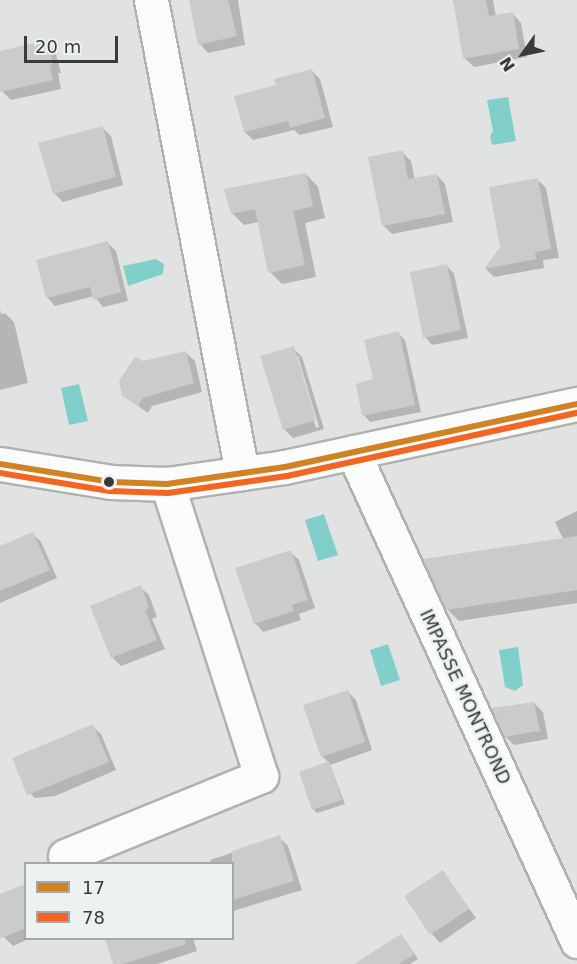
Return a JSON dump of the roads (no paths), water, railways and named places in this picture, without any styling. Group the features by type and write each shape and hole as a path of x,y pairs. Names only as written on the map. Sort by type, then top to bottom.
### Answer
{"street":[{"path":"151,0 242,474"},
{"path":"0,464 111,482 167,484 242,474 353,453 577,404"},
{"name":"IMPASSE MONTROND","path":"353,453 577,941"},
{"path":"65,856 261,776 167,484"}],"water":[{"path":"508,97 516,141 492,145 490,136 493,131 487,100"},
{"path":"156,259 164,264 163,274 128,286 123,266"},
{"path":"79,384 88,421 69,425 61,388"},
{"path":"324,514 338,555 318,561 305,520"},
{"path":"388,644 400,680 381,686 370,650"},
{"path":"518,647 523,685 515,691 505,687 499,650"}]}
